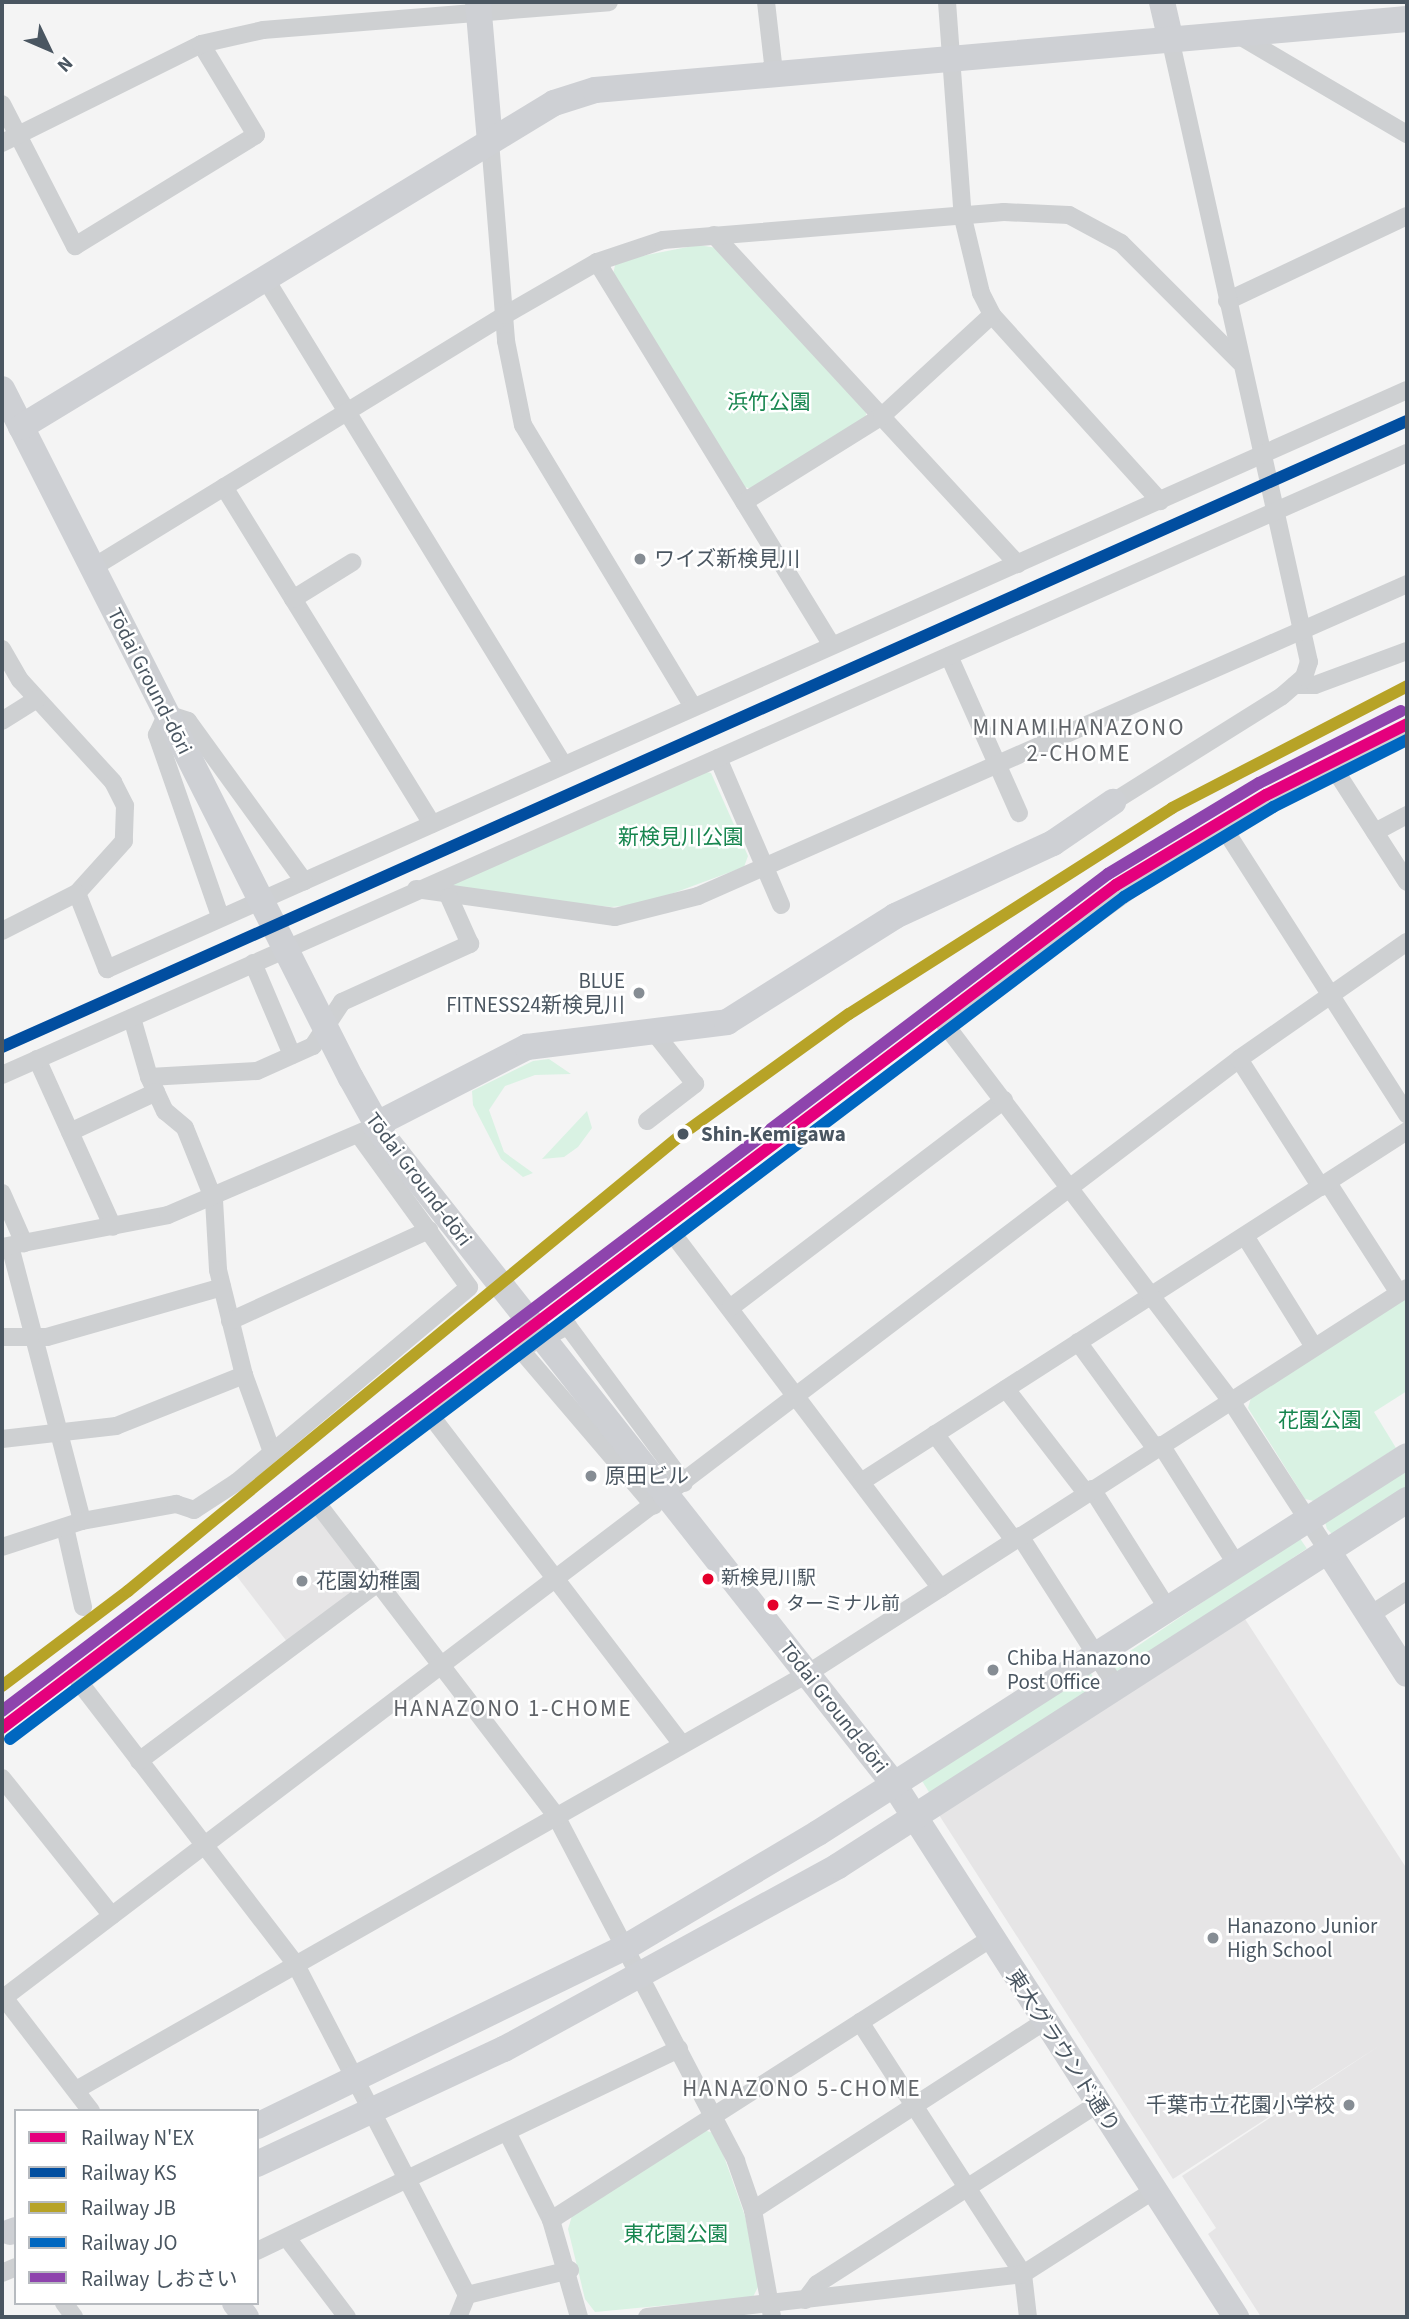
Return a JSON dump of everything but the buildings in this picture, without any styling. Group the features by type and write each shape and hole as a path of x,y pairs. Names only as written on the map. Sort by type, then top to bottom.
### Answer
{"street":[{"path":"10,139 201,44 262,30 479,7 609,2"},
{"path":"766,2 774,72"},
{"path":"947,2 963,218 972,271 992,315 1160,501"},
{"path":"12,1245 113,1227 214,1200 373,1132 527,1047 727,1022 895,916 1053,843 1295,685 1309,662 1240,362 1162,2"},
{"path":"479,7 505,314 523,425 693,707"},
{"path":"21,427 554,103 595,90 774,72 1407,19"},
{"path":"1238,34 1407,134"},
{"path":"2,104 10,139 75,246 256,135 201,44"},
{"path":"92,568 505,314 597,262 663,240 1049,212 1105,231 1240,362"},
{"path":"1227,300 1407,216"},
{"path":"714,235 1018,564"},
{"path":"597,262 832,645"},
{"path":"265,278 563,764"},
{"path":"744,502 882,416 992,315"},
{"name":"Tōdai Ground-dōri","path":"2,389 351,1078 373,1132 664,1491 893,1783"},
{"path":"77,893 107,969 220,916 1407,390"},
{"path":"2,1075 416,889 1407,453"},
{"path":"224,487 432,824"},
{"path":"293,599 353,562"},
{"path":"416,889 449,897 615,917 698,896 1407,584"},
{"path":"2,649 37,699 113,782 125,806 124,841 77,893 2,931"},
{"path":"1295,685 1315,685 1407,650"},
{"path":"949,656 1019,813"},
{"path":"2,721 37,699"},
{"path":"220,916 157,734 170,721 188,722 304,881"},
{"path":"1407,734 1225,830 945,1024 1231,1401 1407,1674"},
{"path":"718,758 782,905"},
{"path":"1335,770 1407,882"},
{"path":"1375,832 1407,815"},
{"path":"1225,830 1407,1115"},
{"path":"70,1132 153,1084 257,1071 313,1046 342,1002 470,944 449,897"},
{"path":"90,2109 2,1997 556,1579 664,1491 796,1396 1329,992 1407,942"},
{"path":"253,962 292,1055"},
{"path":"132,1018 153,1084 185,1128 214,1200 222,1287 244,1375 272,1452"},
{"path":"647,1121 695,1084 653,1031"},
{"path":"37,1059 113,1227"},
{"path":"76,2090 807,1674 1403,1290 1324,1185 1240,1059"},
{"path":"730,1308 1004,1100"},
{"path":"861,1482 1407,1131"},
{"path":"2,1547 74,1524 176,1504 194,1510 272,1452 468,1287 429,1230 373,1132"},
{"path":"2,1193 12,1245 58,1431 74,1524 83,1607"},
{"path":"230,1321 429,1230"},
{"path":"1245,1236 1314,1347"},
{"path":"679,1242 941,1588"},
{"path":"2,1337 34,1336 222,1287"},
{"path":"458,2317 467,2295 296,1965 80,1683 520,1349 568,1326 664,1491"},
{"path":"1078,1342 1159,1447 1237,1565"},
{"path":"520,1349 664,1491"},
{"path":"2,1439 116,1426 244,1375"},
{"path":"1006,1389 1089,1491 1167,1609"},
{"path":"431,1416 682,1744"},
{"path":"935,1434 1017,1538 1116,1686"},
{"path":"259,2125 356,2081 626,1947 893,1783 1407,1456"},
{"path":"259,2163 373,2112 643,1978 914,1816 1407,1500"},
{"path":"317,1503 556,1816 715,2112 753,2210 771,2311"},
{"path":"139,1761 378,1583"},
{"path":"1370,1615 1407,1591"},
{"path":"2,1779 111,1916"},
{"name":"東大グラウンド通り","path":"893,1783 990,1939 1236,2317"},
{"path":"551,2220 715,2112 990,1939"},
{"path":"860,2022 1024,2274 1028,2317"},
{"path":"753,2210 1044,2022"},
{"path":"259,2250 509,2136 679,2049"},
{"path":"804,2300 817,2284 1097,2104"},
{"path":"509,2136 551,2220 570,2270 579,2317"},
{"path":"647,2317 771,2311 804,2300 1024,2274 1153,2191"},
{"path":"287,2238 347,2317"},
{"path":"467,2295 570,2270"}],"shaded area":[{"name":"花園幼稚園","path":"315,1512 364,1575 362,1588 288,1643 232,1570"},
{"name":"Hanazono Junior High School","path":"1245,1619 1407,1869 1407,2317 1261,2317 1208,2234 1216,2228 1182,2176 1379,2046 1173,2179 939,1815"}],"green space":[{"name":"浜竹公園","path":"698,245 717,248 867,410 865,419 753,489 744,487 613,274 616,261"},
{"name":"新検見川公園","path":"702,771 711,773 748,856 744,867 644,904 611,907 455,890 452,882"},
{"path":"549,1059 571,1074 535,1075 505,1086 489,1110 504,1152 533,1173 523,1177 501,1159 473,1105 472,1091 533,1061"},
{"path":"587,1111 592,1128 578,1147 564,1157 542,1159"},
{"name":"花園公園","path":"1407,1298 1407,1391 1374,1412 1396,1448 1314,1501 1305,1499 1248,1408 1251,1398"},
{"path":"1407,1463 1407,1491 1332,1534 1327,1529 1325,1522"},
{"path":"1299,1537 1307,1549 1119,1675 1112,1663"},
{"path":"1090,1672 1098,1685 932,1797 919,1776"},
{"name":"東花園公園","path":"704,2130 716,2134 745,2216 759,2285 753,2297 595,2312 585,2299 568,2229 572,2216"}],"rail line":[{"name":"KS","path":"2,1047 1407,421"},
{"name":"JB","path":"2,1686 128,1591 681,1135 849,1014 1172,808 1407,686"},
{"name":"しおさい","path":"2,1711 1108,874 1259,783 1401,711"},
{"name":"N'EX","path":"2,1728 1116,885 1266,795 1407,724"},
{"name":"JO","path":"10,1739 1124,897 1273,807 1407,740"}],"place":[{"name":"ワイズ新検見川","path":"640,559"},
{"name":"BLUE FITNESS24新検見川","path":"639,993"},
{"name":"Shin-Kemigawa","path":"683,1134"},
{"name":"原田ビル","path":"591,1476"},
{"name":"新検見川駅","path":"708,1579"},
{"name":"花園幼稚園","path":"302,1581"},
{"name":"ターミナル前","path":"773,1605"},
{"name":"Chiba Hanazono Post Office","path":"993,1670"},
{"name":"Hanazono Junior High School","path":"1213,1938"},
{"name":"千葉市立花園小学校","path":"1349,2105"}],"district":[{"name":"MINAMIHANAZONO 2-CHOME","path":"1079,741"},
{"name":"HANAZONO 1-CHOME","path":"513,1709"},
{"name":"HANAZONO 5-CHOME","path":"802,2089"}]}
